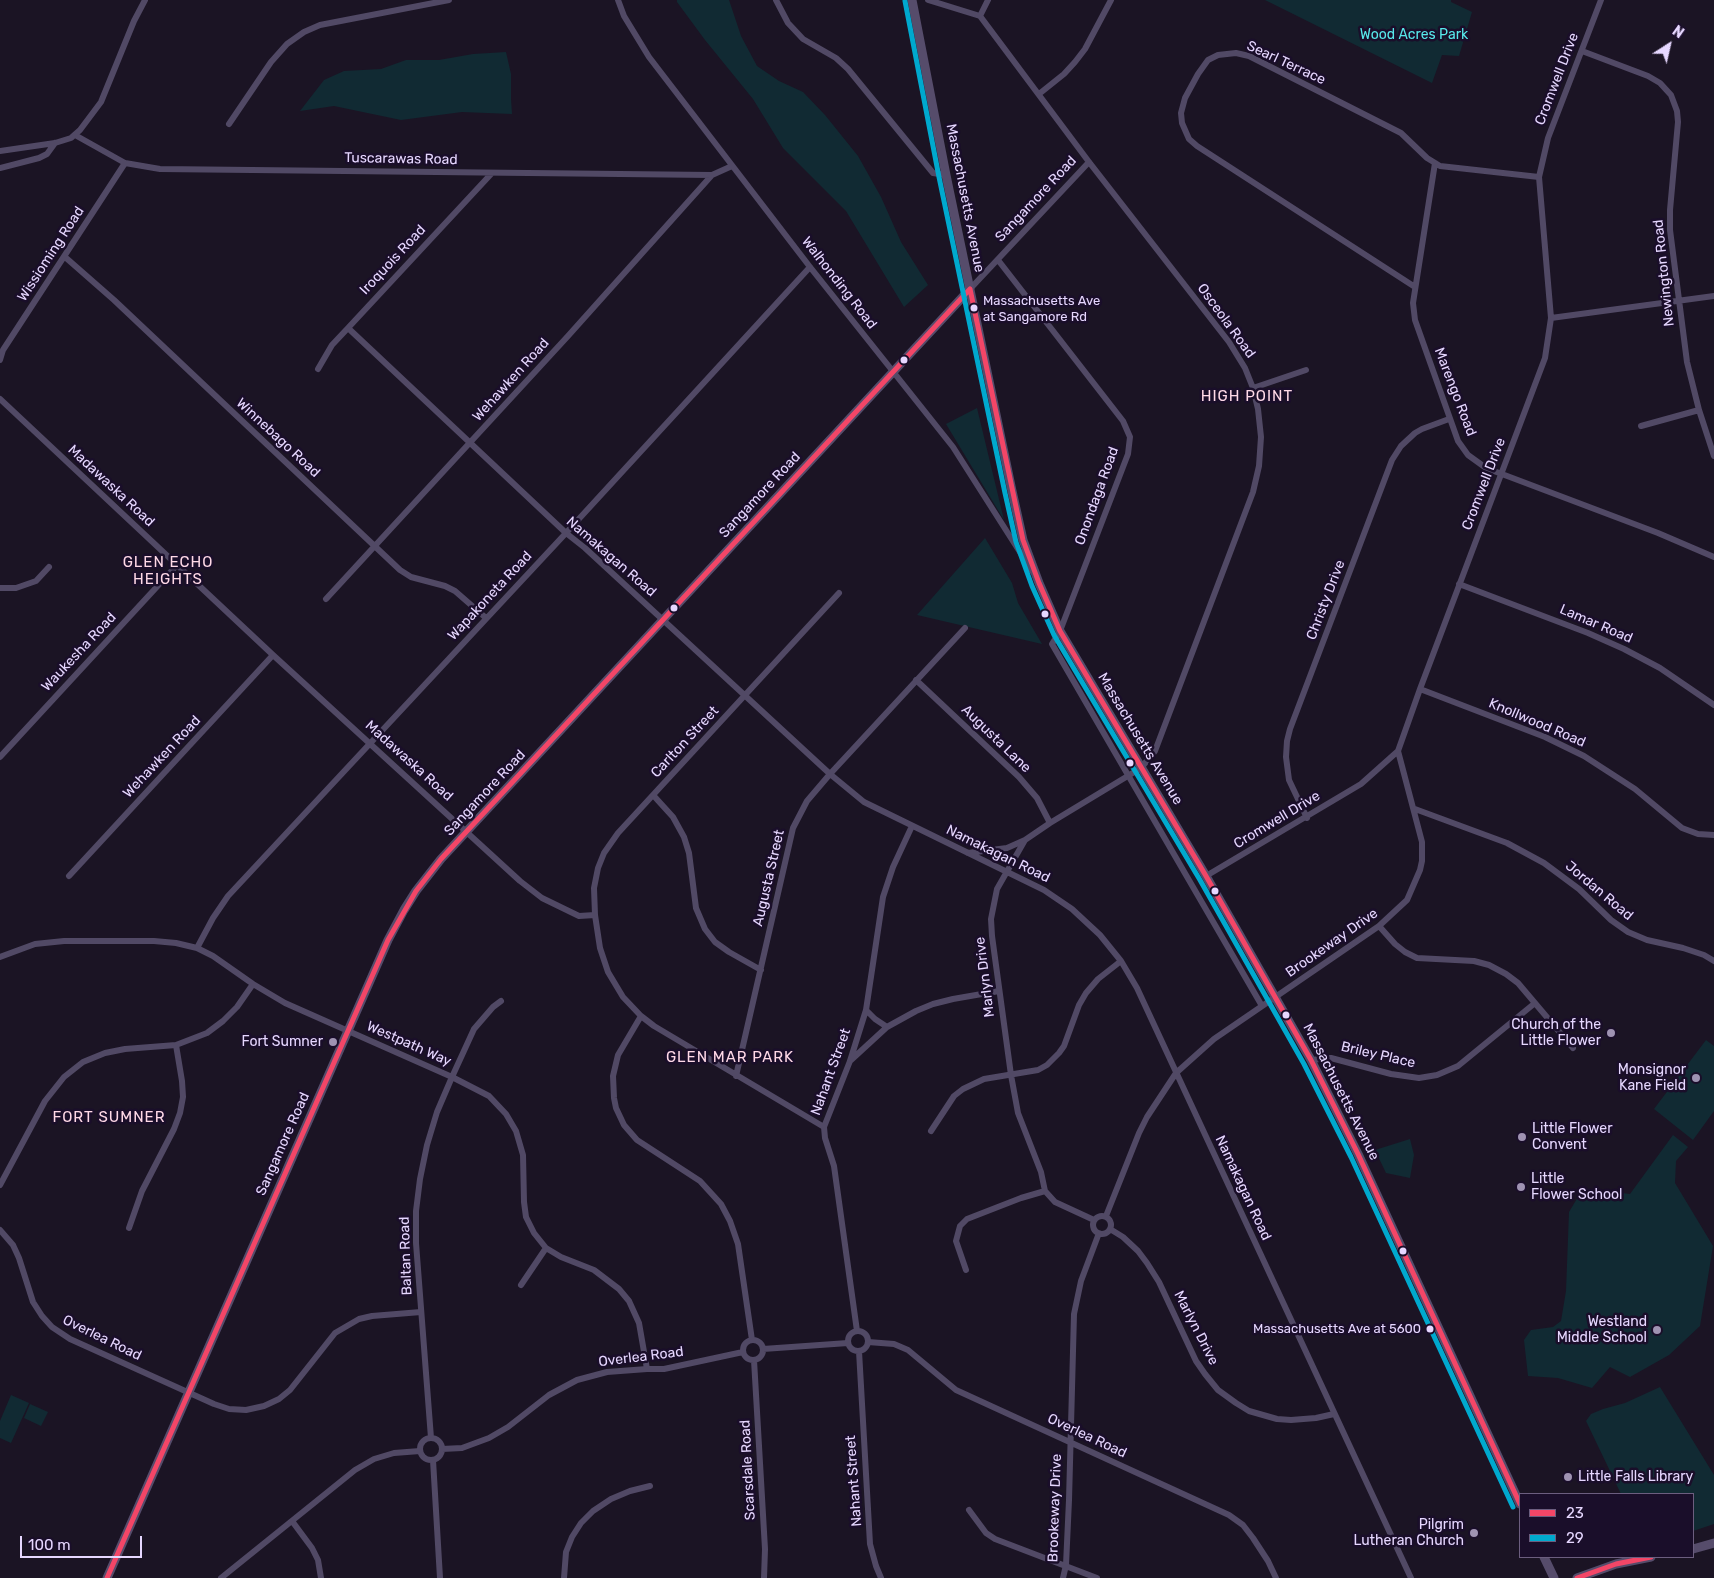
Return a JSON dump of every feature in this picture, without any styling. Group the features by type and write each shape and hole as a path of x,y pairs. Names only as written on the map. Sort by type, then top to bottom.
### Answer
{"street":[{"path":"0,150 55,143 75,135 101,102 134,21 145,0"},
{"path":"229,124 271,62 287,44 304,32 320,25 449,0"},
{"name":"Walhonding Road","path":"618,0 624,16 649,57 810,267 953,447 1039,583"},
{"path":"776,0 788,23 803,39 836,58 848,69 933,173 946,175"},
{"name":"Massachusetts Avenue","path":"912,0 946,175 1023,540 1039,583 1060,630 1206,876 1311,1060 1358,1154 1519,1502"},
{"path":"928,0 980,16 988,0"},
{"path":"1039,94 1064,74 1085,49 1111,0"},
{"name":"Cromwell Drive","path":"1206,876 1361,784 1398,751 1545,358 1551,318 1539,177 1548,138 1601,0"},
{"name":"Osceola Road","path":"980,16 1089,162 1229,342 1245,368 1253,388 1258,409 1261,437 1259,466 1253,492 1155,751 1142,768"},
{"name":"Newington Road","path":"1582,51 1648,76 1660,83 1671,95 1677,112 1678,122 1670,230 1678,301 1688,362 1699,410 1714,456"},
{"name":"Searl Terrace","path":"1415,286 1197,146 1189,139 1182,123 1181,113 1185,98 1208,60 1218,55 1236,53 1249,56 1401,133 1436,163 1445,167 1539,177"},
{"name":"Tuscarawas Road","path":"75,135 125,162 160,169 712,175 732,166"},
{"path":"0,168 39,158 47,154 55,143"},
{"name":"Wissioming Road","path":"0,360 3,350 125,162"},
{"name":"Sangamore Road","path":"107,1578 388,940 416,891 441,859 664,620 893,370 1089,162"},
{"name":"Marengo Road","path":"1436,163 1413,304 1415,320 1458,441 1468,455 1486,468 1658,533 1714,557"},
{"name":"Iroquois Road","path":"318,369 332,345 492,173"},
{"name":"Wehawken Road","path":"326,599 712,175"},
{"name":"Winnebago Road","path":"65,257 114,300 400,570 411,577 445,586 455,591 486,618"},
{"name":"Onondaga Road","path":"998,260 1123,421 1130,437 1128,454 1060,630"},
{"name":"Wapakoneta Road","path":"197,948 213,918 228,896 566,533 810,267"},
{"path":"1551,318 1714,296"},
{"name":"Namakagan Road","path":"348,328 566,533 664,620 830,774 864,802 1044,890 1072,909 1100,935 1121,961 1137,988 1411,1578"},
{"path":"1253,388 1306,370"},
{"name":"Madawaska Road","path":"0,399 273,655 520,881 542,898 579,916 595,915"},
{"path":"1641,426 1699,410"},
{"name":"Christy Drive","path":"1306,818 1289,780 1286,757 1290,729 1392,460 1401,446 1415,433 1449,418"},
{"name":"Waukesha Road","path":"0,756 177,565"},
{"path":"0,588 16,588 36,581 49,567"},
{"name":"Lamar Road","path":"1459,584 1588,633 1624,649 1660,668 1714,705"},
{"name":"Carlton Street","path":"595,915 594,888 598,868 604,853 618,833 830,603 838,592"},
{"name":"Augusta Street","path":"736,1076 793,828 807,801 830,774 966,628"},
{"name":"Massachusetts Avenue","path":"1060,630 1052,644 1262,1006"},
{"name":"Wehawken Road","path":"69,876 273,655"},
{"name":"Augusta Lane","path":"916,680 1019,777 1036,798 1050,823"},
{"name":"Knollwood Road","path":"1420,689 1545,736 1584,756 1635,789 1682,828 1698,834 1714,835"},
{"name":"Brookeway Drive","path":"1106,1216 1139,1132 1176,1073 1214,1039 1379,926 1390,918 1407,900 1420,870 1422,842 1415,809 1398,751"},
{"name":"Marlyn Drive","path":"1045,1191 1041,1172 1018,1113 1011,1075 992,936 992,919 997,889 1025,840 1142,768"},
{"path":"653,795 673,817 684,837 689,853 696,908 705,929 715,942 761,970"},
{"name":"Jordan Road","path":"1415,809 1507,843 1544,863 1579,889 1611,920 1628,932 1647,940 1704,955 1714,961"},
{"name":"Nahant Street","path":"856,1331 834,1166 825,1138 824,1127 850,1061 866,1010 883,897 893,867 912,826"},
{"path":"967,853 1007,848 1025,840"},
{"path":"595,915 600,948 608,972 623,997 641,1016 654,1026 736,1076 824,1127"},
{"path":"1379,926 1395,944 1416,958 1474,961 1489,965 1506,974 1518,983 1573,1048"},
{"name":"Westpath Way","path":"0,957 35,944 64,941 154,941 176,943 197,948 213,956 253,984 285,1003 452,1077 489,1096 506,1114 516,1131 523,1155 526,1217 534,1233 546,1248 560,1257 594,1270 619,1289 629,1301 639,1323 647,1369"},
{"path":"931,1131 944,1109 954,1096 963,1089 984,1079 1038,1070 1047,1065 1064,1046 1079,1005 1086,993 1098,979 1121,961"},
{"path":"0,1185 45,1101 64,1077 83,1062 104,1053 125,1049 176,1045 207,1033 237,1007 253,984"},
{"path":"850,1061 887,1027 933,1004 953,998 999,991"},
{"name":"Baltan Road","path":"430,1438 416,1227 420,1179 427,1145 437,1112 452,1077 474,1029 493,1007 501,1001"},
{"name":"Briley Place","path":"1311,1060 1331,1058 1391,1074 1419,1078 1437,1076 1458,1066 1535,1003"},
{"path":"866,1010 887,1027"},
{"path":"641,1016 618,1055 613,1076 616,1108 624,1125 636,1140 700,1182 721,1204 730,1221 738,1244 752,1340"},
{"path":"129,1228 142,1191 174,1129 180,1113 183,1097 176,1045"},
{"path":"966,1270 956,1241 960,1226 967,1219 1021,1198 1045,1191 1055,1202 1094,1220"},
{"path":"1100,1216 1106,1216 1111,1223 1110,1229 1106,1233 1098,1233 1093,1226 1094,1220 1100,1216"},
{"name":"Marlyn Drive","path":"1110,1229 1123,1237 1138,1251 1147,1264 1159,1282 1196,1361 1218,1390 1249,1411 1277,1419 1316,1418 1334,1414"},
{"name":"Overlea Road","path":"0,1230 12,1245 19,1258 33,1302 52,1327 70,1339 229,1409 246,1410 264,1406 279,1399 290,1390 335,1333 344,1326 359,1319 372,1316 421,1312"},
{"name":"Brookeway Drive","path":"1063,1578 1066,1565 1069,1500 1074,1314 1081,1281 1098,1233"},
{"path":"521,1285 546,1248"},
{"path":"856,1331 865,1334 868,1342 866,1347 859,1351 850,1348 848,1343 849,1336 856,1331"},
{"path":"752,1340 758,1341 763,1349 762,1355 754,1360 746,1357 743,1352 746,1342 752,1340"},
{"name":"Overlea Road","path":"868,1342 894,1344 908,1350 956,1390 1229,1515 1243,1525 1254,1538 1268,1560 1276,1578"},
{"path":"763,1349 848,1343"},
{"name":"Nahant Street","path":"859,1351 870,1544 881,1578"},
{"name":"Overlea Road","path":"442,1449 462,1448 490,1438 508,1427 549,1395 578,1380 607,1372 647,1369 664,1370 743,1352"},
{"name":"Scarsdale Road","path":"754,1360 765,1549 764,1578"},
{"path":"430,1438 437,1440 442,1449 438,1457 433,1460 423,1457 420,1451 421,1444 430,1438"},
{"path":"221,1578 355,1470 374,1459 394,1453 420,1451"},
{"path":"433,1460 440,1578"},
{"path":"564,1578 566,1552 572,1537 581,1523 593,1511 611,1499 630,1490 650,1486"},
{"path":"969,1510 986,1533 995,1539 1098,1578"},
{"path":"292,1521 312,1548 318,1560 321,1578"},
{"path":"1694,1549 1714,1544"},
{"path":"1544,1558 1554,1578"},
{"path":"1577,1578 1616,1564 1646,1558"}],"green space":[{"path":"677,0 729,0 741,36 757,66 779,81 803,92 825,115 858,156 881,197 901,242 928,285 904,307 846,211 783,148 753,99 705,40"},
{"name":"Wood Acres Park","path":"1265,0 1451,0 1451,2 1472,12 1459,56 1442,55 1432,83"},
{"path":"506,52 511,74 512,114 462,112 401,120 334,106 300,111 324,80 344,71 381,69 406,60 439,60 473,54"},
{"path":"977,408 1004,520 946,424"},
{"path":"985,538 1012,583 1018,603 1042,644 917,615"},
{"name":"Monsignor Kane Field","path":"1706,1040 1714,1046 1714,1111 1693,1140 1654,1109"},
{"path":"1673,1135 1688,1147 1676,1161 1675,1183 1713,1246 1700,1326 1669,1355 1630,1377 1610,1367 1592,1388 1558,1378 1528,1376 1524,1340 1531,1330 1553,1327 1561,1321 1566,1291 1569,1212 1578,1197 1589,1192 1606,1191 1630,1194"},
{"path":"1410,1139 1414,1155 1410,1178 1386,1173 1375,1150"},
{"path":"1660,1387 1714,1475 1714,1524 1694,1531 1694,1493 1621,1493 1586,1421 1591,1414 1625,1403"},
{"path":"11,1395 29,1403 11,1443 0,1438 0,1421"},
{"path":"30,1404 48,1412 41,1426 24,1418"}],"transit line":[{"name":"29","path":"905,1 939,177 1005,493 1016,542 1032,586 1054,635 1200,880 1304,1064 1351,1157 1513,1507"},
{"name":"23","path":"970,289 1023,540 1060,631 1206,876 1311,1060 1358,1154 1519,1502"},
{"name":"23","path":"107,1578 388,940 416,891 441,859 970,289"},
{"name":"23","path":"1577,1578 1616,1564 1646,1558"}],"place":[{"name":"Massachusetts Ave at Sangamore Rd","path":"974,308"},
{"name":"Church of the Little Flower","path":"1611,1033"},
{"name":"Fort Sumner","path":"333,1042"},
{"name":"Monsignor Kane Field","path":"1696,1078"},
{"name":"Little Flower Convent","path":"1522,1137"},
{"name":"Little Flower School","path":"1521,1187"},
{"name":"Massachusetts Ave at 5600","path":"1430,1329"},
{"name":"Westland Middle School","path":"1657,1330"},
{"name":"Little Falls Library","path":"1568,1477"},
{"name":"Pilgrim Lutheran Church","path":"1474,1533"}],"district":[{"name":"HIGH POINT","path":"1247,397"},
{"name":"GLEN ECHO HEIGHTS","path":"168,572"},
{"name":"GLEN MAR PARK","path":"730,1058"},
{"name":"FORT SUMNER","path":"109,1118"}]}
